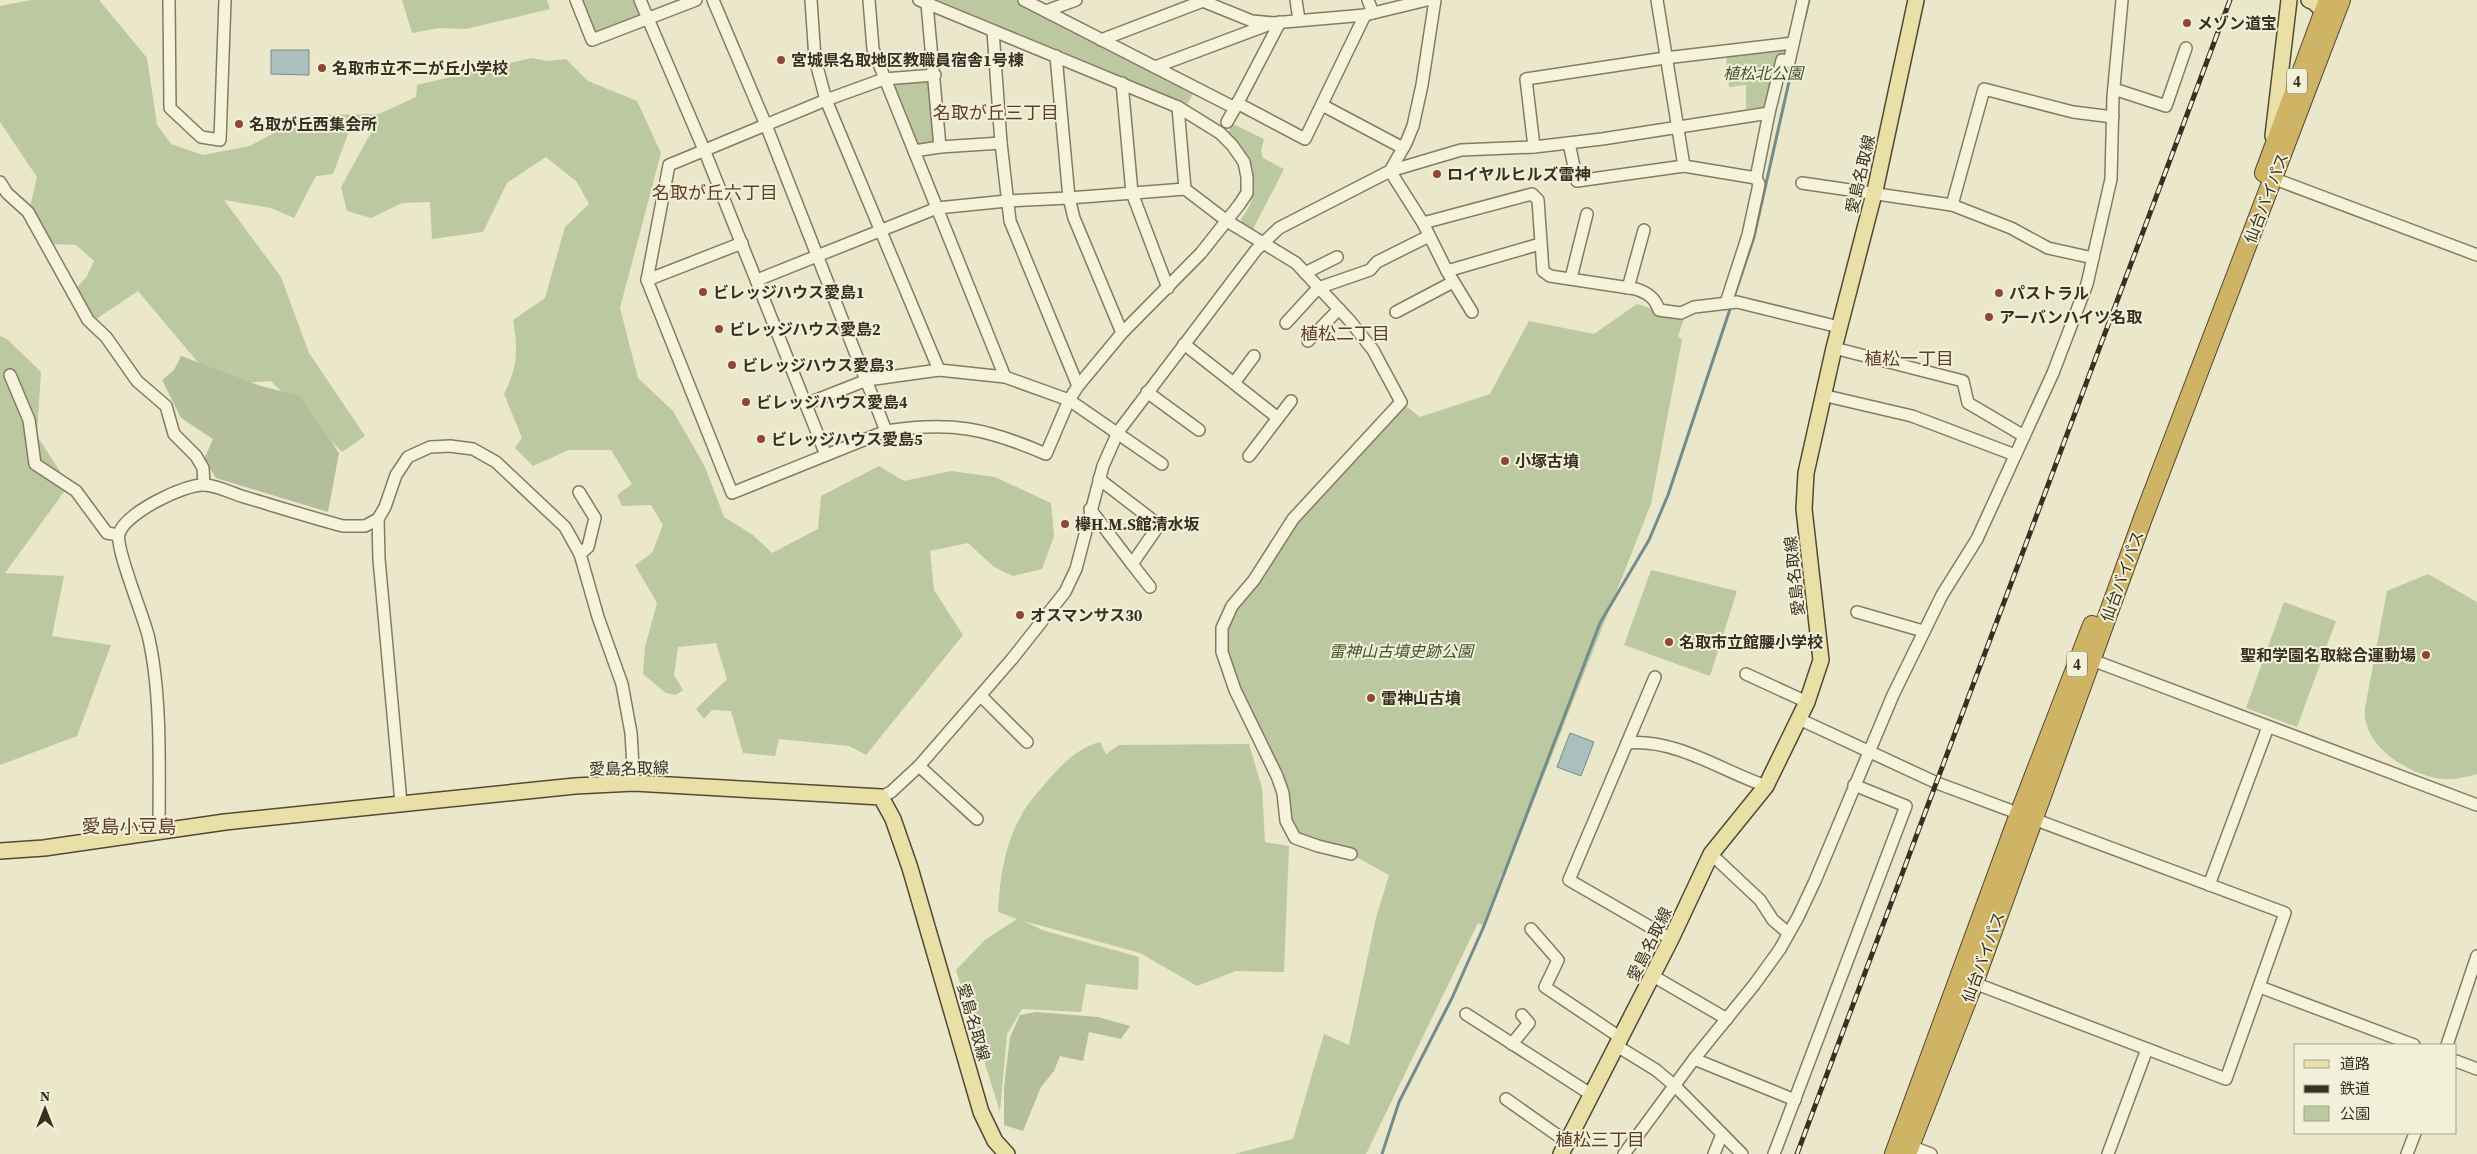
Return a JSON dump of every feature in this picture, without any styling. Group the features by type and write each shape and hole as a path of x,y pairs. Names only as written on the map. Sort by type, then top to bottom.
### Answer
{"highway":[{"name":"仙台バイパス","path":"2321,6 2341,0"},
{"name":"仙台バイパス","path":"1904,1151 2026,817 2268,177 2271,150 2321,6"},
{"name":"仙台バイパス","path":"1904,1151 1974,983 2026,817 2092,660 2171,444 2268,177 2321,6"}],"main road":[{"name":"愛島名取線","path":"1564,1148 1653,976 1711,854 1766,786 1807,702 1821,660 1804,509 1806,472 1822,395 1874,194 1916,0"},
{"path":"2271,150 2289,0"},
{"name":"愛島名取線","path":"0,851 44,848 401,803 634,783 881,797 893,819 910,868 981,1112 994,1141 1007,1154"}],"street":[{"path":"169,0 170,108 201,138 220,140 225,0"},
{"path":"576,0 592,40 696,0"},
{"path":"640,0 742,243 826,455"},
{"path":"713,0 766,125 886,431"},
{"path":"811,0 815,59 826,100 939,370"},
{"path":"869,0 873,49 1005,377"},
{"path":"1024,0 1155,67 1305,139 1369,14 1368,0"},
{"path":"1046,11 1076,0"},
{"path":"1296,0 1299,20"},
{"path":"1101,40 1201,1 1252,21 1276,23 1369,14 1427,0"},
{"path":"1390,171 1413,126 1422,85 1434,0"},
{"path":"1657,0 1684,166"},
{"path":"1731,302 1748,235 1758,184 1756,178 1769,113 1782,60 1789,62 1803,0"},
{"path":"1624,1154 1694,1059 1754,985 1788,933 1815,881 1854,785 1923,631 1977,539 2071,328 2093,258 2111,179 2114,89 2122,0"},
{"path":"923,2 1178,107 1220,134 1232,145 1244,162 1247,177 1247,193 1227,221 1168,288 1122,333 1078,386 1069,400 1046,454 1004,436 974,429 928,426 886,431 732,494 647,280 669,165 826,100 884,79 934,75"},
{"path":"923,2 934,75 940,146"},
{"path":"1155,67 1276,23"},
{"path":"1227,122 1276,23"},
{"path":"993,31 1001,143 1010,221 1078,386"},
{"path":"1534,147 1526,79 1665,58 1792,43"},
{"path":"2114,89 2166,106 2186,48"},
{"path":"1056,56 1069,198 1074,218 1122,333"},
{"path":"1122,83 1132,193 1168,288"},
{"path":"1952,205 1984,89 2073,112 2113,117"},
{"path":"1322,105 1403,148"},
{"path":"1178,107 1184,189"},
{"path":"881,797 891,792 919,766 981,696 1064,592 1076,569 1099,479 1118,432 1170,361 1262,244 1279,228 1390,171 1461,150 1534,147 1569,143 1769,113"},
{"path":"914,151 940,146 1001,143"},
{"path":"1569,143 1577,182 1684,166 1756,178"},
{"path":"1390,171 1423,223 1446,271 1472,312"},
{"path":"2268,177 2477,255"},
{"path":"0,182 7,193 28,212 88,320 106,337 137,381 166,406 174,434 196,456 203,468 204,485"},
{"path":"1802,183 1952,205 2011,228 2048,248 2093,258"},
{"path":"757,280 937,208 1007,201 1184,189 1227,221 1296,263 1339,309 1373,350 1401,402 1293,519 1254,580 1232,606 1222,628 1222,652 1235,690 1277,776 1283,794 1286,821 1295,838 1351,854"},
{"path":"1423,223 1532,194 1538,200 1543,271 1550,276 1571,278 1645,292 1656,301 1659,310 1681,313 1694,307 1731,302 1839,327"},
{"path":"1571,278 1587,214"},
{"path":"1628,288 1644,230"},
{"path":"1286,323 1318,288 1370,270 1377,262 1429,236"},
{"path":"647,280 742,243"},
{"path":"1446,271 1540,244"},
{"path":"1305,273 1337,257"},
{"path":"1396,312 1453,282"},
{"path":"1308,341 1339,309"},
{"path":"1184,344 1278,418"},
{"path":"1834,348 1963,381 1968,403 2024,436"},
{"path":"1234,383 1254,356"},
{"path":"806,404 867,380 939,370 1005,377 1069,400 1162,464"},
{"path":"10,375 29,420 35,464 76,491 107,532 118,535"},
{"path":"1147,392 1199,430"},
{"path":"1822,395 1912,416 2015,455"},
{"path":"1249,456 1291,400"},
{"path":"159,832 158,743 152,654 141,609 120,552 118,535 122,526 135,515 174,492 204,485 343,526 365,526 378,518 385,507 396,475 408,456 430,448 450,446 473,450 496,462 565,527 580,554 598,617 622,684 631,734 634,783"},
{"path":"1099,479 1159,525 1132,564"},
{"path":"578,492 595,518 588,547 580,554"},
{"path":"1090,509 1150,587"},
{"path":"378,518 378,559 401,803"},
{"path":"1856,612 1923,631"},
{"path":"2092,660 2477,805"},
{"path":"1746,674 1807,702"},
{"path":"1655,677 1569,880 1671,939"},
{"path":"981,696 1026,742"},
{"path":"1799,719 1938,783 2285,913 2226,1079 1974,983"},
{"path":"2209,885 2268,727"},
{"path":"1627,743 1644,741 1672,749 1707,761 1735,775 1766,786"},
{"path":"919,766 977,819"},
{"path":"1774,1154 1906,806 1854,785"},
{"path":"1711,854 1760,900 1773,920 1788,933"},
{"path":"1531,929 1558,960 1545,987 1620,1042 1675,1086 1742,1154"},
{"path":"2447,1044 2477,956"},
{"path":"1653,976 1727,1019"},
{"path":"2260,987 2411,1044"},
{"path":"1466,1014 1592,1095"},
{"path":"1512,1044 1529,1023 1522,1015"},
{"path":"2108,1154 2147,1049"},
{"path":"1694,1059 1795,1100"},
{"path":"2457,1061 2477,1069"},
{"path":"1506,1099 1564,1148"},
{"path":"1714,1154 1722,1134"},
{"path":"2407,1154 2415,1134"},
{"path":"1904,1151 1931,1154"}],"green space":[{"path":"31,0 99,0 147,58 157,125 171,144 203,155 250,146 307,115 379,114 416,97 417,85 531,58 548,61 566,59 588,81 637,101 661,153 620,308 638,378 673,411 705,467 724,517 753,535 772,553 818,529 821,496 879,466 904,481 951,471 995,477 1051,503 1054,536 1042,569 1013,576 994,567 968,543 930,551 934,590 963,635 866,755 849,746 779,739 775,756 743,753 731,711 712,710 704,719 696,709 727,679 716,643 678,647 674,675 683,690 676,695 666,693 643,674 645,647 657,603 635,565 652,553 663,525 651,505 622,506 617,495 632,484 611,450 569,450 533,466 515,448 522,438 504,394 509,385 516,358 513,320 545,298 565,227 589,204 577,182 546,157 507,183 483,232 432,239 430,202 402,203 371,218 347,211 341,187 372,131 352,123 333,174 316,176 294,218 271,208 224,200 281,277 309,353 365,436 342,452 271,381 217,385 138,291 96,319 74,291 87,276 94,261 76,245 53,244 30,207 37,177 0,122 0,6"},
{"path":"402,0 547,0 550,9 466,29 439,28 412,33"},
{"path":"580,0 636,0 641,16 602,32 591,30"},
{"path":"938,0 1016,0 1195,91 1187,104"},
{"name":"植松北公園","path":"1789,48 1776,106 1746,109 1746,85 1729,87 1726,56"},
{"path":"894,81 928,81 931,85 935,144 921,146 915,143 892,84"},
{"path":"1233,124 1264,139 1261,151 1263,158 1284,169 1252,231 1244,227 1241,219 1249,206 1254,183 1252,173 1243,153 1228,132"},
{"name":"雷神山古墳史跡公園","path":"1637,304 1684,319 1678,336 1682,340 1651,504 1518,841 1501,876 1484,926 1478,923 1366,1154 1234,1154 1293,1139 1324,1034 1349,1045 1376,918 1389,875 1351,854 1295,838 1222,652 1232,606 1293,519 1401,402 1420,417 1490,394 1529,321 1594,334"},
{"path":"0,336 7,339 41,372 37,436 69,485 5,573 64,576 52,636 111,645 77,736 0,765"},
{"path":"181,356 261,386 300,396 339,453 328,512 216,478 204,459 213,439 181,418 162,380 174,370"},
{"path":"1651,570 1737,591 1710,676 1624,645"},
{"name":"聖和学園名取総合運動場","path":"2428,574 2477,602 2477,774 2460,778 2442,779 2415,772 2402,765 2379,746 2371,735 2366,722 2365,708 2387,591"},
{"path":"2284,602 2336,621 2297,727 2246,708"},
{"path":"1100,742 1106,754 1119,745 1249,744 1262,788 1265,842 1289,846 1284,972 1236,971 1197,986 1140,953 1024,921 1042,930 1139,957 1138,990 1086,984 1081,1012 1022,1009 1007,1034 1000,1112 956,970 985,940 1017,919 998,912 1002,876 1010,840 1026,807 1066,761 1093,744"},
{"path":"1036,1012 1098,1017 1130,1026 1121,1039 1089,1032 1083,1061 1060,1056 1054,1071 1041,1087 1023,1131 1004,1125 1004,1088 1010,1037 1020,1015"}],"shaded area":[{"path":"271,50 309,50 309,75 271,74"},
{"path":"1570,733 1594,742 1581,776 1557,767"}],"waterway":[{"path":"1805,17 1809,0"},
{"path":"1733,300 1754,237 1793,64"},
{"path":"1382,1154 1399,1102 1452,998 1484,926 1600,623 1649,540 1668,495 1731,306"}],"railway":[{"path":"1797,1154 2230,0"}],"place":[{"name":"メゾン道宝","path":"2187,23"},
{"name":"宮城県名取地区教職員宿舎1号棟","path":"781,60"},
{"name":"名取市立不二が丘小学校","path":"322,68"},
{"name":"名取が丘西集会所","path":"239,124"},
{"name":"ロイヤルヒルズ雷神","path":"1437,174"},
{"name":"ビレッジハウス愛島1","path":"703,292"},
{"name":"パストラル","path":"1999,293"},
{"name":"アーバンハイツ名取","path":"1989,317"},
{"name":"ビレッジハウス愛島2","path":"719,329"},
{"name":"ビレッジハウス愛島3","path":"732,365"},
{"name":"ビレッジハウス愛島4","path":"746,402"},
{"name":"ビレッジハウス愛島5","path":"761,439"},
{"name":"小塚古墳","path":"1505,461"},
{"name":"欅H.M.S館清水坂","path":"1065,524"},
{"name":"オスマンサス30","path":"1020,615"},
{"name":"名取市立館腰小学校","path":"1669,642"},
{"name":"聖和学園名取総合運動場","path":"2426,655"},
{"name":"雷神山古墳","path":"1371,698"}],"district":[{"name":"名取が丘三丁目","path":"996,112"},
{"name":"名取が丘六丁目","path":"715,192"},
{"name":"植松二丁目","path":"1345,333"},
{"name":"植松一丁目","path":"1909,358"},
{"name":"愛島小豆島","path":"129,826"},
{"name":"植松三丁目","path":"1600,1139"}]}
